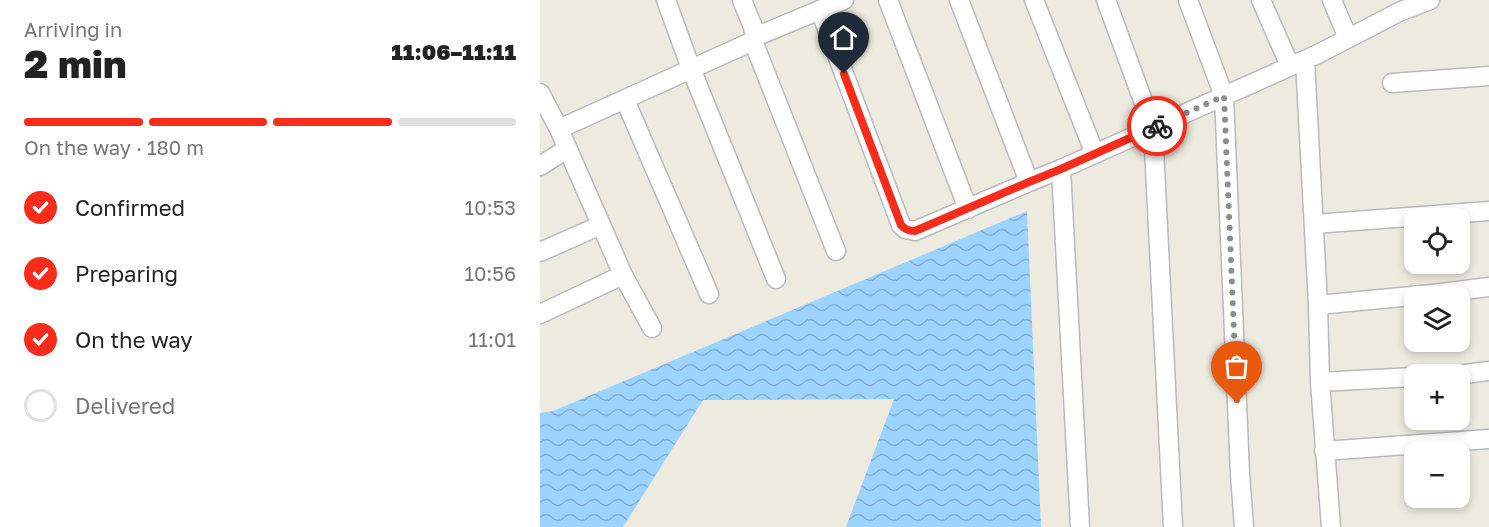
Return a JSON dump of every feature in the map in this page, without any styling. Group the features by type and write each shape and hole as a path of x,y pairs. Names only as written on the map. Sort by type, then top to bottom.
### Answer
{"street":[{"path":"666,0 777,279"},
{"path":"741,0 836,251"},
{"path":"559,129 844,0"},
{"path":"888,0 968,209"},
{"path":"959,0 1029,182"},
{"path":"1034,0 1095,154"},
{"path":"1106,0 1154,128 1173,527"},
{"path":"1188,0 1224,96 1244,527"},
{"path":"1261,0 1297,63 1314,224 1320,382 1331,527"},
{"path":"1332,0 1348,38"},
{"path":"820,10 901,225 905,229 915,231 1154,128 1297,63 1425,1"},
{"path":"1392,83 1489,76"},
{"path":"540,93 559,129 623,275 652,328"},
{"path":"625,100 709,294"},
{"path":"540,166 567,149"},
{"path":"1061,169 1080,527"},
{"path":"1314,224 1489,211"},
{"path":"542,246 601,225"},
{"path":"540,314 623,275"},
{"path":"1318,305 1489,287"},
{"path":"1470,373 1489,371"},
{"path":"1320,382 1404,378"},
{"path":"1324,452 1489,439"}],"water":[{"path":"1027,211 1041,527 846,527 894,399 703,400 623,527 540,527 540,413 553,411"}],"way so far":[{"path":"1157,126 1224,96 1237,403"}],"route":[{"path":"844,74 901,225 910,231 968,209 1157,126"}]}
